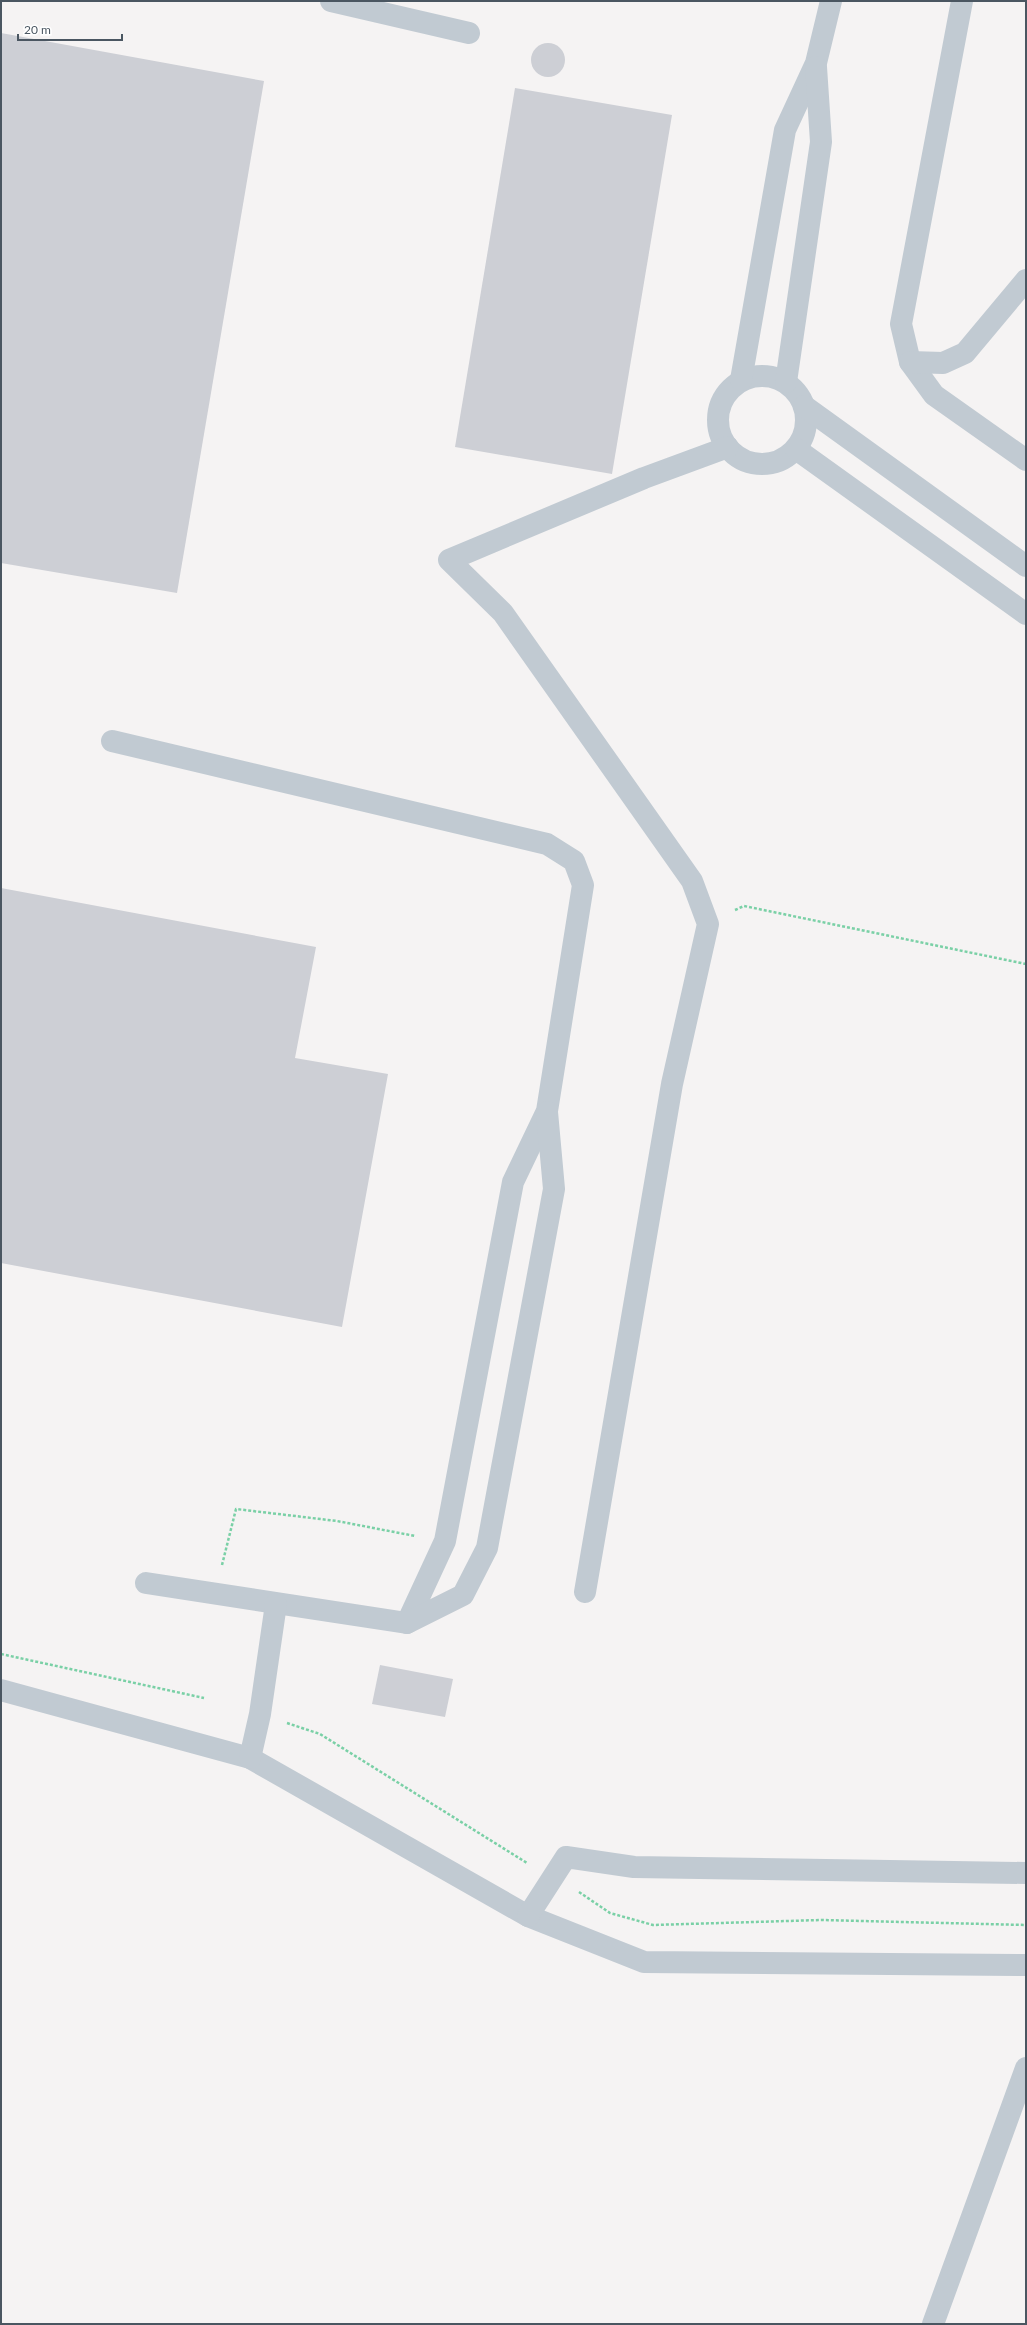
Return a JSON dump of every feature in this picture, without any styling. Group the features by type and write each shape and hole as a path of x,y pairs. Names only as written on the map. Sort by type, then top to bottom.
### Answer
{"street":[{"path":"331,1 469,32"},
{"path":"742,380 785,130 816,63 831,1"},
{"path":"962,1 900,324 910,362 934,395 1026,460"},
{"path":"786,382 821,142 816,63"},
{"path":"910,362 943,363 964,353 1026,280"},
{"path":"756,375 772,376 786,382 797,392 804,406 807,421 803,436 796,449 783,459 768,464 753,463 739,457 728,447 720,433 718,418 721,403 729,390 742,380 756,375"},
{"path":"804,406 1026,566"},
{"path":"585,1592 672,1084 708,924 692,881 503,613 449,560 644,478 728,447"},
{"path":"796,449 1026,614"},
{"path":"112,741 547,844 574,861 583,885 547,1110 554,1189 487,1548 463,1595 407,1623 276,1604 216,1592 146,1583"},
{"path":"407,1623 446,1541 513,1182 547,1110"},
{"path":"250,1758 260,1714 276,1604"},
{"path":"1,1690 250,1758 528,1916 644,1962 1026,1965"},
{"path":"528,1916 566,1857 634,1867 1026,1873"},
{"path":"933,2324 1026,2068"}],"path":[{"path":"708,924 744,906 1026,964"},
{"path":"216,1592 236,1509 337,1521 446,1541"},
{"path":"1,1654 204,1698"}],"building":[{"path":"1,33 264,81 177,593 1,563"},
{"path":"551,43 558,45 563,50 565,60 563,70 558,75 545,77 538,75 533,70 531,57 533,50 538,45"},
{"path":"515,88 672,115 612,474 455,447"},
{"path":"1,888 316,947 295,1058 388,1074 342,1327 1,1263"},
{"path":"380,1665 453,1679 445,1717 372,1704"}]}
